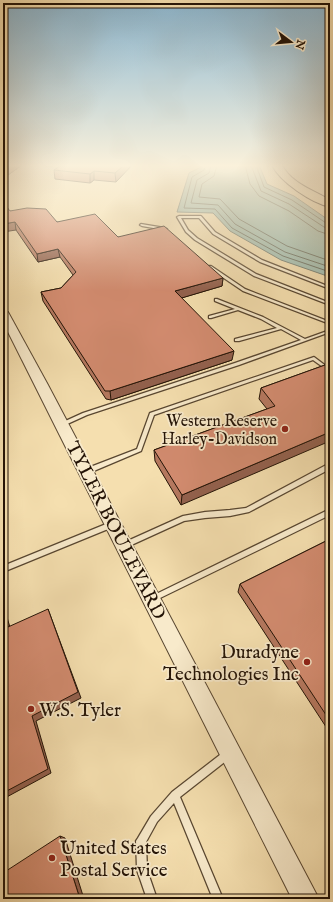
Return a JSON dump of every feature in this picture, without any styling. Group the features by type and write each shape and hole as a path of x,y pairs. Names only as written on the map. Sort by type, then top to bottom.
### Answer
{"street":[{"name":"TYLER BOULEVARD","path":"3,312 63,424 306,899"}],"lane":[{"path":"330,288 261,261 214,233 200,217 179,218 187,231 196,239 255,276 330,304"},
{"path":"142,225 165,229 170,232"},
{"path":"208,266 244,290 330,323"},
{"path":"216,300 262,318 304,340"},
{"path":"210,317 238,309"},
{"path":"237,340 281,328"},
{"path":"63,424 85,414 330,331"},
{"path":"87,471 139,450 152,414 314,358 330,371"},
{"path":"124,545 183,520 205,515 247,510 330,466"},
{"path":"152,599 330,512"},
{"path":"3,569 114,524"},
{"path":"152,899 142,870 141,841 154,819 175,795 230,753"},
{"path":"175,795 218,899"}],"water":[{"path":"179,207 310,207 330,221 330,277 281,260 230,231 213,213 177,212"}],"building":[{"path":"3,207 7,207 10,211 27,208 46,209 57,222 95,214 118,237 164,226 223,278 175,291 234,351 110,391 105,391 41,292 61,288 76,272 58,249 37,254 15,222 3,224"},
{"name":"Western Reserve Harley-Davidson","path":"325,365 330,370 330,432 182,495 154,450 275,406 261,388"},
{"name":"Duradyne Technologies Inc","path":"330,539 330,721 240,584"},
{"name":"W.S. Tyler","path":"48,609 78,692 32,716 48,769 3,793 3,611 8,627"},
{"name":"United States Postal Service","path":"60,836 80,899 3,899 3,873"}],"place":[{"name":"Western Reserve Harley-Davidson","path":"285,429"},
{"name":"Duradyne Technologies Inc","path":"307,662"},
{"name":"W.S. Tyler","path":"31,709"},
{"name":"United States Postal Service","path":"52,858"}]}
